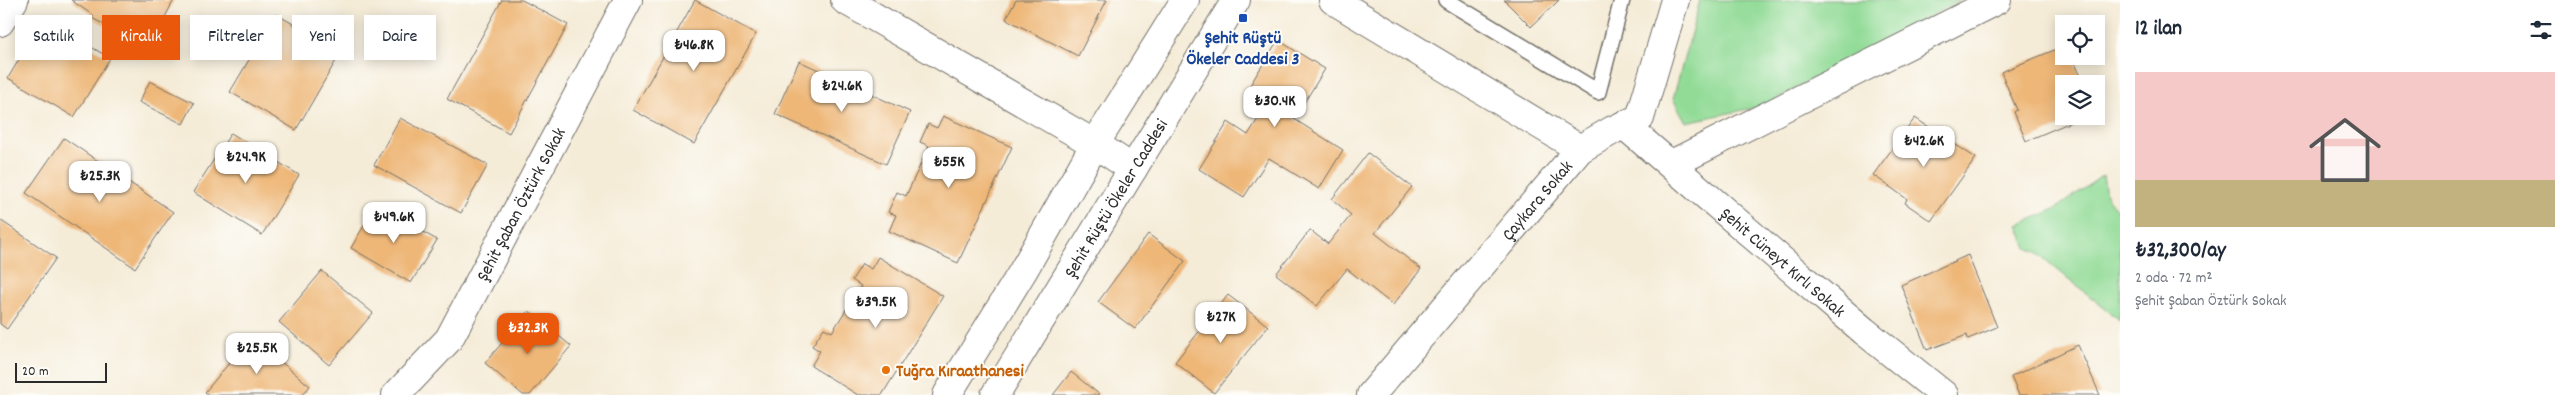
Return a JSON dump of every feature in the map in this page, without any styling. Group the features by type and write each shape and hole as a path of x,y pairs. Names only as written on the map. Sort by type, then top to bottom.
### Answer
{"street":[{"path":"0,22 14,0"},
{"name":"Şehit Şaban Öztürk Sokak","path":"396,395 449,339 628,0"},
{"path":"845,0 1095,144 1133,169"},
{"path":"947,395 1023,271 1095,144 1186,0"},
{"name":"Şehit Rüştü Ökeler Caddesi","path":"995,395 1236,0"},
{"path":"1333,0 1580,149"},
{"name":"Çaykara Sokak","path":"1371,395 1580,149 1640,118 1675,0"},
{"path":"1672,164 1997,0"},
{"name":"Şehit Cüneyt Kırlı Sokak","path":"1624,125 1672,164 1864,331 1944,395"}],"lane":[{"path":"1446,0 1598,92 1622,0"}],"green space":[{"path":"1700,0 1960,0 1763,106 1686,122 1673,99"},
{"path":"2103,175 2106,195 2120,214 2120,321 2037,253 2027,248 2018,225 2055,209"}],"building":[{"path":"71,0 174,0 166,15 102,15 102,23 92,18 94,16"},
{"path":"502,0 522,0 568,25 509,133 447,99"},
{"path":"695,0 756,34 694,144 633,110"},
{"path":"1016,0 1107,0 1078,56 1006,19"},
{"path":"1504,0 1559,0 1531,27"},
{"path":"282,18 292,23 292,60 336,60 296,130 230,92 249,60 282,60"},
{"path":"1278,40 1325,69 1294,119 1343,150 1319,189 1269,158 1244,197 1199,169 1228,122 1248,135 1268,103 1247,90"},
{"path":"92,48 102,53 102,60 109,60 74,117 8,78 19,60 92,60"},
{"path":"2055,50 2055,65 2076,65 2080,75 2055,75 2055,125 2064,125 2026,141 2014,112 2017,110 2001,72"},
{"path":"799,61 910,112 886,164 775,114"},
{"path":"150,81 194,103 183,124 139,102"},
{"path":"943,116 1012,147 958,263 889,231 896,215 888,212 897,192 906,196 929,146 920,142 928,124 937,128"},
{"path":"400,118 488,165 461,213 374,165"},
{"path":"1915,118 1976,158 1931,221 1905,203 1907,199 1873,175"},
{"path":"231,133 299,175 262,235 193,192"},
{"path":"64,138 173,212 135,268 26,193"},
{"path":"1368,153 1412,187 1375,233 1421,269 1393,305 1347,269 1317,306 1276,274 1310,230 1328,244 1351,215 1332,199"},
{"path":"376,205 437,240 411,283 351,248"},
{"path":"0,220 56,258 7,329 0,324"},
{"path":"1148,234 1185,261 1135,329 1098,302"},
{"path":"1968,255 1997,327 1968,339 1967,335 1927,350 1901,285"},
{"path":"878,257 943,296 882,395 858,395 811,366 820,351 812,346 824,328 832,332 861,286 852,280 862,264 871,269"},
{"path":"322,271 373,313 329,365 279,322"},
{"path":"1228,295 1268,326 1214,393 1175,362"},
{"path":"529,311 571,346 530,395 523,395 485,363"},
{"path":"251,337 310,386 302,395 209,395 205,392"},
{"path":"2078,345 2100,395 2019,395 2011,377"},
{"path":"1071,372 1100,395 1053,395"}],"place":[{"name":"Şehit Rüştü Ökeler Caddesi 3","path":"1243,18"},
{"name":"Tuğra Kıraathanesi","path":"886,370"}]}
